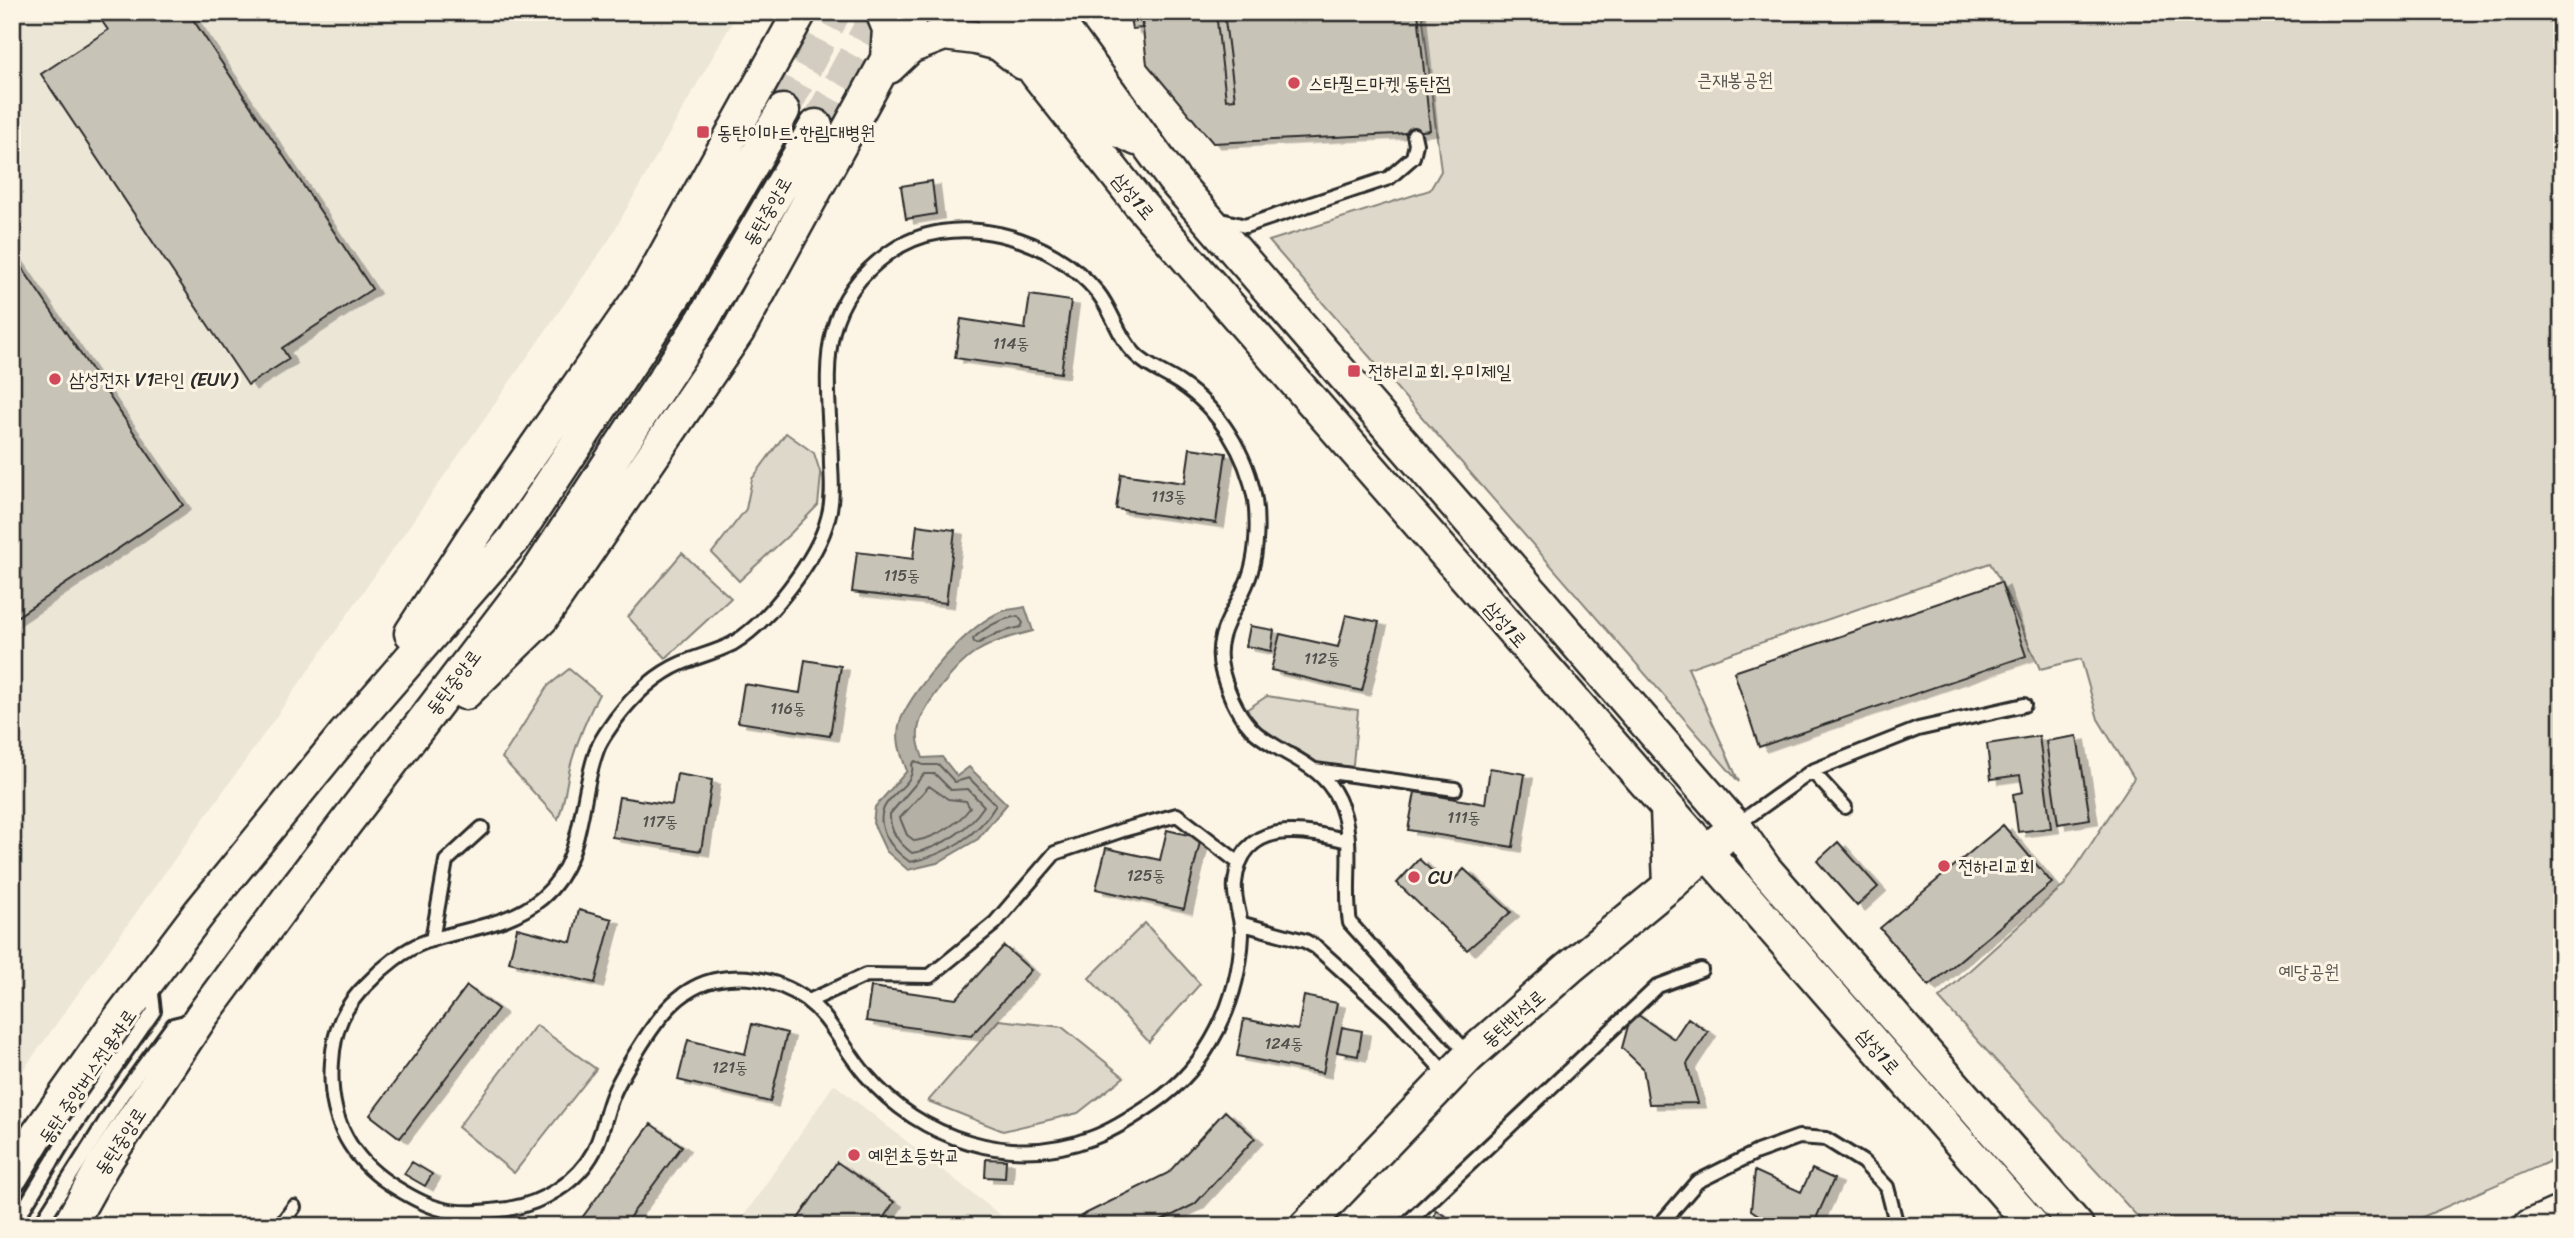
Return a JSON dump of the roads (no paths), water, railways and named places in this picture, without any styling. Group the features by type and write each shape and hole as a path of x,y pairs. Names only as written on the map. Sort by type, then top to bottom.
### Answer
{"street":[{"path":"345,734 473,537 649,284 800,12"},
{"path":"881,70 889,29 882,12"},
{"path":"386,770 542,618 738,331 913,12"},
{"name":"삼성1로","path":"1051,12 1145,143 1204,216 1735,826 1765,869 2077,1226"},
{"path":"1002,14 1102,122 1145,143"},
{"name":"삼성1로","path":"1002,14 1037,74 1138,202 2033,1226"},
{"path":"881,70 910,47 944,34 999,44 1037,74"},
{"path":"12,1176 45,1124 209,902 345,734 514,538 681,286 783,111"},
{"name":"동탄중앙로","path":"69,1226 103,1165 201,1017 293,891 541,567 704,320 816,126"},
{"path":"1667,809 1670,886"},
{"name":"동탄반석로","path":"1306,1226 1459,1066 1569,968 1670,886 1735,826"},
{"path":"2530,1226 2562,1212"}],"lane":[{"path":"1204,216 1245,226 1390,177 1413,157 1415,135"},
{"path":"1348,842 1289,830 1268,834 1250,847 1239,863 1235,882 1236,901 1243,924 1238,963 1222,1021 1199,1063 1167,1094 1136,1115 1105,1133 1082,1142 1038,1149 1009,1148 957,1140 935,1131 909,1115 871,1081 822,1014 809,1001 784,987 753,979 729,978 705,982 686,991 656,1021 620,1079 597,1146 580,1171 554,1193 526,1205 485,1212 459,1212 436,1208 415,1199 363,1164 351,1149 342,1130 331,1077 335,1038 344,1010 370,979 416,944 517,915 547,895 567,867 578,836 597,747 623,710 641,689 668,669 721,650 746,635 767,617 811,556 829,517 831,456 827,362 834,326 842,306 856,284 887,253 906,243 945,231 965,230 1006,236 1032,245 1074,268 1099,295 1124,340 1139,360 1191,390 1219,418 1241,458 1256,513 1253,565 1247,583 1222,631 1219,653 1221,669 1234,702 1255,732 1315,770 1329,784 1341,804 1348,842 1347,910 1350,923 1459,1066"},
{"path":"1735,826 1812,771 1918,729 2024,705"},
{"path":"1315,770 1455,789"},
{"path":"1812,771 1845,807"},
{"path":"809,1001 866,975 930,976 995,923 1055,853 1123,830 1177,815 1239,863"},
{"path":"432,940 446,861 482,828"},
{"path":"1243,924 1305,941 1317,947 1392,1015 1459,1066"},
{"path":"1404,1226 1658,986 1701,970"},
{"name":"동탄 중앙버스전용차로","path":"13,1226 70,1132 154,1011 150,979"},
{"name":"동탄 중앙버스전용차로","path":"40,1226 122,1095 173,1025 201,1017"},
{"path":"1659,1226 1697,1182 1756,1152 1799,1137 1826,1139 1863,1162 1887,1187 1897,1226"},
{"path":"280,1226 294,1207"}],"water":[{"path":"1025,607 1033,631 997,642 968,658 934,695 918,729 918,742 923,758 942,757 957,776 969,767 1007,804 978,839 937,863 908,870 886,851 873,823 875,807 907,771 898,739 901,719 930,674 975,628 1003,611"}],"tunnel":[{"path":"783,111 835,12"},
{"path":"816,126 878,12"}],"place":[{"name":"스타필드마켓 동탄점","path":"1294,83"},
{"name":"동탄이마트.한림대병원","path":"703,132"},
{"name":"전하리교회.우미제일","path":"1354,371"},
{"name":"삼성전자 V1라인 (EUV)","path":"55,379"},
{"name":"전하리교회","path":"1944,866"},
{"name":"CU","path":"1414,877"},
{"name":"예원초등학교","path":"854,1155"}],"park label":[{"name":"큰재봉공원","path":"1735,79"},
{"name":"예당공원","path":"2309,971"}]}
